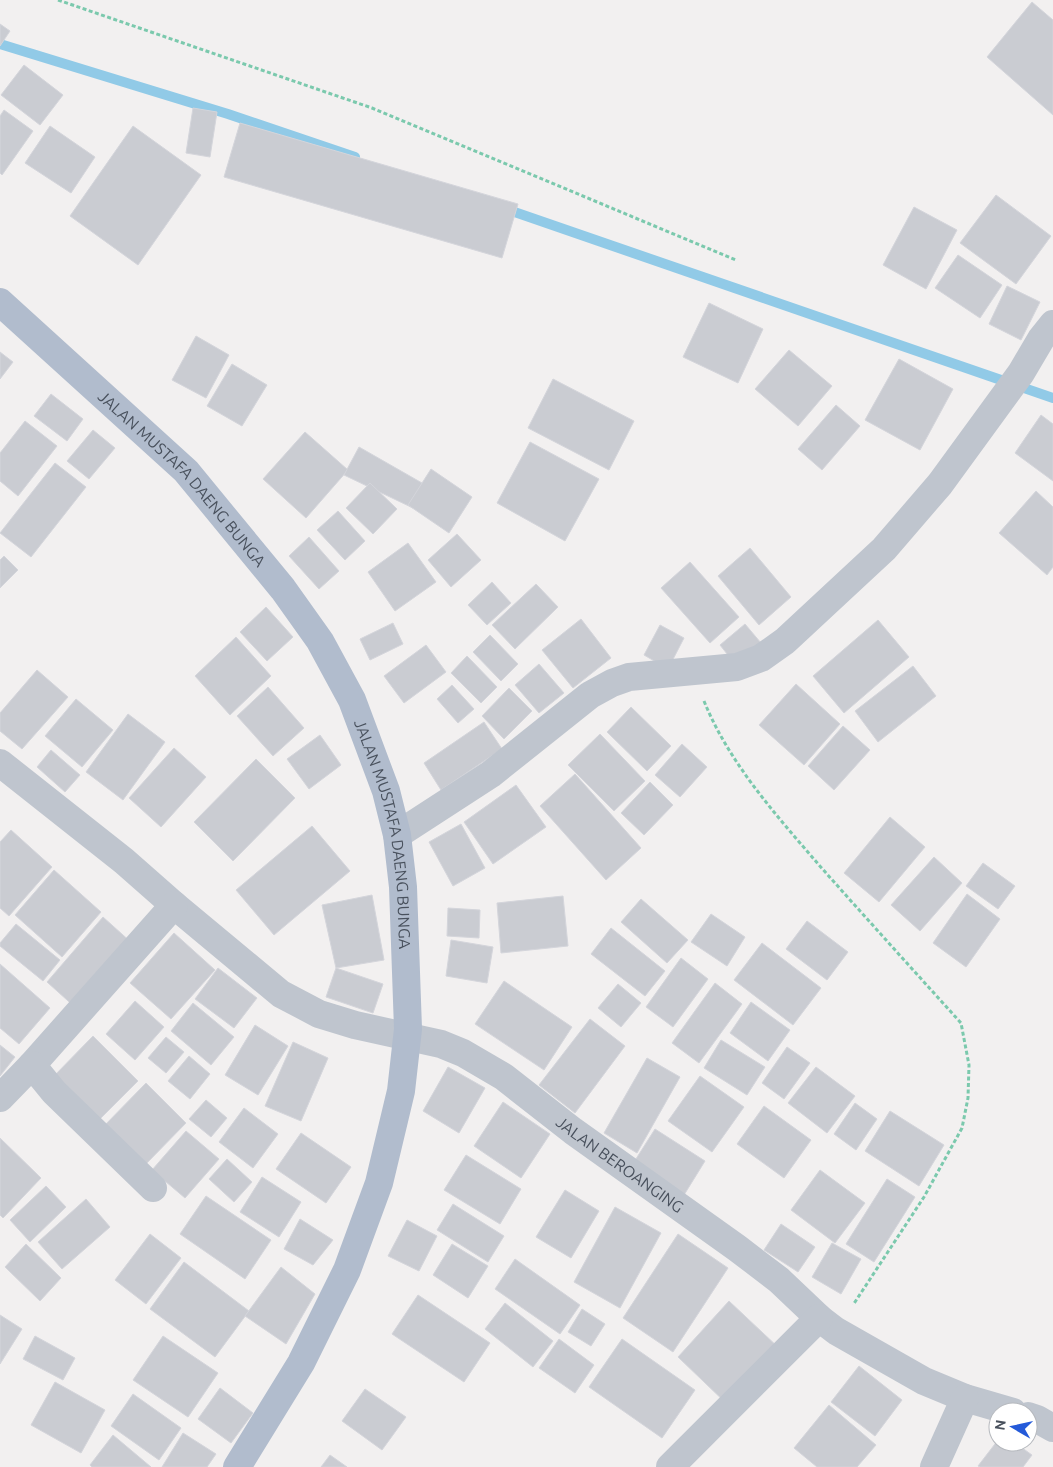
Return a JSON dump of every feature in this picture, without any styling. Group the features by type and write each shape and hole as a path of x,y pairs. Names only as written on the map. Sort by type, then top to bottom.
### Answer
{"main road":[{"name":"JALAN MUSTAFA DAENG BUNGA","path":"0,302 186,471 283,589 320,641 352,700 386,791 397,835 403,887 408,1015 407,1037 401,1091 379,1184 347,1270 301,1363 237,1467"}],"street":[{"path":"397,835 491,774 590,695 612,683 629,677 737,667 761,658 785,641 884,549 940,484 1021,373 1047,332"},
{"name":"JALAN BEROANGING","path":"0,763 124,861 281,994 319,1014 355,1026 441,1044 463,1053 504,1077 573,1131 737,1248 779,1280 827,1324 924,1381 965,1398 988,1404"},
{"path":"0,1098 32,1065 174,905"},
{"path":"32,1065 54,1092 154,1188"},
{"path":"670,1467 827,1324"},
{"path":"934,1467 965,1398"}],"path":[{"path":"58,0 372,108 736,260"},
{"path":"691,671 709,714 735,758 773,812 961,1024 969,1065 968,1098 962,1128 924,1197 827,1324"}],"building":[{"path":"1032,2 1053,20 1053,115 987,57"},
{"path":"0,24 10,31 0,46"},
{"path":"24,65 63,95 40,125 1,95"},
{"path":"193,108 217,112 210,157 186,153"},
{"path":"4,110 33,131 2,175 0,173 0,116"},
{"path":"240,123 518,204 502,258 224,177"},
{"path":"50,126 95,157 71,193 25,163"},
{"path":"133,126 201,175 138,265 70,216"},
{"path":"996,195 1051,236 1016,284 960,243"},
{"path":"914,207 957,230 926,289 883,265"},
{"path":"958,255 1002,285 980,318 935,288"},
{"path":"1007,286 1040,302 1021,340 989,324"},
{"path":"709,303 763,329 738,383 683,357"},
{"path":"196,336 229,355 206,398 172,380"},
{"path":"789,350 832,386 798,426 755,389"},
{"path":"0,352 13,362 0,379"},
{"path":"899,359 953,389 920,450 865,420"},
{"path":"232,364 267,385 242,426 207,406"},
{"path":"553,379 634,421 609,470 528,428"},
{"path":"51,394 83,419 67,441 34,416"},
{"path":"836,405 860,426 822,470 798,449"},
{"path":"1041,415 1053,424 1053,481 1015,453"},
{"path":"25,421 57,446 18,496 0,481 0,453"},
{"path":"93,430 115,448 89,479 67,461"},
{"path":"305,432 348,470 306,518 263,479"},
{"path":"530,442 599,479 565,541 497,503"},
{"path":"359,447 422,483 413,508 344,475"},
{"path":"55,463 86,487 31,557 0,533"},
{"path":"431,469 472,497 449,533 408,505"},
{"path":"370,483 397,509 373,534 346,508"},
{"path":"1036,491 1053,507 1053,567 1047,575 999,533"},
{"path":"338,511 365,541 345,560 317,530"},
{"path":"457,534 481,560 451,587 428,560"},
{"path":"309,537 339,571 319,589 289,556"},
{"path":"408,543 436,582 395,611 368,572"},
{"path":"750,548 791,597 759,625 718,576"},
{"path":"4,556 18,570 0,588 0,560"},
{"path":"690,562 739,617 710,643 661,588"},
{"path":"492,582 511,603 487,625 468,605"},
{"path":"536,584 558,607 515,649 492,625"},
{"path":"266,607 293,637 267,661 240,632"},
{"path":"581,619 611,658 573,688 542,650"},
{"path":"878,620 909,657 844,713 813,676"},
{"path":"393,623 403,644 370,660 360,639"},
{"path":"745,624 761,643 735,664 720,645"},
{"path":"660,625 684,638 668,669 644,655"},
{"path":"490,635 518,664 501,681 473,652"},
{"path":"236,637 271,676 230,715 195,676"},
{"path":"426,645 446,672 404,703 384,676"},
{"path":"467,656 497,687 481,703 451,673"},
{"path":"539,664 564,693 539,713 515,685"},
{"path":"913,666 936,696 878,742 855,711"},
{"path":"37,670 68,697 22,749 0,731 0,713"},
{"path":"796,684 840,724 804,765 759,725"},
{"path":"452,685 474,709 458,723 437,699"},
{"path":"268,687 304,728 273,756 237,716"},
{"path":"509,688 532,711 504,739 482,716"},
{"path":"76,699 113,730 82,767 45,736"},
{"path":"631,707 671,746 647,771 607,732"},
{"path":"128,714 165,742 123,800 86,772"},
{"path":"484,722 502,749 441,790 424,763"},
{"path":"843,726 870,750 834,790 808,766"},
{"path":"600,734 645,781 614,811 568,765"},
{"path":"320,735 341,765 309,789 287,759"},
{"path":"682,744 707,767 680,797 655,775"},
{"path":"174,748 206,777 161,827 129,798"},
{"path":"51,750 80,775 65,792 37,767"},
{"path":"256,759 295,798 233,861 194,822"},
{"path":"575,774 641,848 606,880 540,806"},
{"path":"650,782 673,805 644,835 621,813"},
{"path":"516,785 546,827 493,864 464,822"},
{"path":"890,817 925,847 879,902 844,873"},
{"path":"461,824 485,868 453,886 429,842"},
{"path":"312,826 350,871 274,935 236,890"},
{"path":"11,830 52,867 9,916 0,908 0,842"},
{"path":"934,857 962,883 920,931 891,905"},
{"path":"983,863 1015,886 998,909 966,886"},
{"path":"54,870 101,912 62,957 15,915"},
{"path":"967,894 1000,919 966,967 933,943"},
{"path":"372,895 384,960 336,968 322,905"},
{"path":"563,896 568,946 501,953 497,903"},
{"path":"641,899 688,940 667,963 621,922"},
{"path":"448,908 480,910 479,938 447,936"},
{"path":"711,914 745,937 727,966 691,942"},
{"path":"103,917 133,944 77,1009 47,982"},
{"path":"807,921 848,952 827,980 786,949"},
{"path":"16,924 60,960 43,981 0,946 0,943"},
{"path":"611,928 665,971 645,996 591,954"},
{"path":"174,933 215,970 171,1019 130,983"},
{"path":"451,940 493,947 487,983 446,976"},
{"path":"762,943 821,988 793,1025 734,980"},
{"path":"681,958 708,979 673,1027 646,1007"},
{"path":"0,964 50,1008 19,1044 0,1028"},
{"path":"218,968 257,998 234,1028 195,999"},
{"path":"336,968 383,984 373,1013 326,997"},
{"path":"504,981 572,1027 544,1070 475,1024"},
{"path":"715,983 742,1004 699,1063 672,1043"},
{"path":"618,984 641,1003 621,1027 598,1008"},
{"path":"135,1001 164,1027 135,1060 106,1034"},
{"path":"751,1002 790,1030 768,1061 730,1033"},
{"path":"193,1003 234,1037 211,1065 171,1031"},
{"path":"590,1019 625,1046 575,1113 539,1085"},
{"path":"255,1025 288,1046 258,1095 225,1075"},
{"path":"93,1036 138,1081 98,1121 54,1076"},
{"path":"166,1037 184,1052 166,1073 148,1058"},
{"path":"721,1040 765,1067 747,1095 704,1068"},
{"path":"293,1042 328,1058 301,1121 265,1106"},
{"path":"0,1045 15,1057 0,1076"},
{"path":"787,1047 810,1063 784,1099 762,1083"},
{"path":"189,1056 210,1074 190,1099 168,1081"},
{"path":"647,1058 680,1077 637,1153 604,1133"},
{"path":"448,1067 485,1088 459,1133 423,1111"},
{"path":"816,1067 855,1096 827,1133 788,1103"},
{"path":"700,1076 744,1107 712,1152 668,1121"},
{"path":"146,1083 186,1123 143,1167 103,1127"},
{"path":"206,1100 227,1118 211,1137 189,1119"},
{"path":"503,1102 550,1134 521,1178 474,1146"},
{"path":"855,1103 877,1119 856,1150 834,1134"},
{"path":"764,1106 811,1140 784,1178 737,1144"},
{"path":"244,1108 278,1134 253,1168 219,1142"},
{"path":"890,1111 944,1145 919,1186 865,1151"},
{"path":"655,1129 705,1161 684,1195 634,1162"},
{"path":"186,1131 219,1159 185,1198 152,1170"},
{"path":"301,1133 351,1167 326,1203 276,1169"},
{"path":"0,1138 41,1178 3,1218 0,1215"},
{"path":"466,1155 521,1189 500,1224 444,1190"},
{"path":"227,1159 252,1182 234,1202 209,1179"},
{"path":"820,1170 865,1203 835,1243 791,1210"},
{"path":"262,1177 301,1202 279,1237 240,1212"},
{"path":"887,1179 915,1197 874,1262 846,1244"},
{"path":"46,1186 66,1207 30,1242 10,1220"},
{"path":"565,1190 599,1211 571,1258 536,1237"},
{"path":"206,1196 271,1240 245,1279 180,1234"},
{"path":"86,1199 110,1227 62,1269 38,1242"},
{"path":"453,1204 504,1236 488,1262 437,1230"},
{"path":"615,1207 661,1233 620,1308 574,1282"},
{"path":"300,1219 333,1240 313,1265 284,1249"},
{"path":"407,1220 437,1236 419,1271 388,1256"},
{"path":"781,1224 815,1247 798,1272 764,1250"},
{"path":"150,1234 181,1258 146,1304 115,1280"},
{"path":"678,1234 728,1268 673,1352 623,1318"},
{"path":"832,1243 861,1259 841,1294 812,1277"},
{"path":"26,1244 61,1278 40,1301 5,1267"},
{"path":"452,1244 488,1266 468,1298 433,1275"},
{"path":"515,1259 580,1305 560,1334 495,1289"},
{"path":"184,1262 249,1311 215,1357 150,1309"},
{"path":"281,1267 315,1294 286,1344 245,1316"},
{"path":"418,1295 490,1343 464,1382 392,1334"},
{"path":"729,1301 780,1349 728,1405 678,1357"},
{"path":"505,1303 553,1341 533,1367 485,1329"},
{"path":"582,1309 605,1324 591,1346 568,1332"},
{"path":"0,1315 22,1329 0,1364"},
{"path":"35,1336 75,1358 63,1380 23,1359"},
{"path":"163,1336 218,1373 188,1417 133,1380"},
{"path":"559,1339 594,1365 575,1393 539,1368"},
{"path":"622,1339 695,1390 662,1438 589,1387"},
{"path":"859,1366 902,1400 875,1436 831,1402"},
{"path":"55,1382 105,1410 81,1453 31,1425"},
{"path":"220,1388 253,1413 231,1443 198,1419"},
{"path":"365,1389 406,1417 382,1450 342,1421"},
{"path":"133,1394 181,1428 159,1460 111,1426"},
{"path":"829,1405 876,1445 857,1467 817,1467 794,1448"},
{"path":"183,1433 216,1454 207,1467 162,1467"},
{"path":"113,1435 151,1467 92,1467 90,1465"},
{"path":"989,1452 1028,1452 1032,1455 1023,1467 978,1466"},
{"path":"330,1455 347,1467 321,1467"}],"waterway":[{"path":"0,44 228,114 355,157"},
{"path":"503,208 1053,398"}]}
